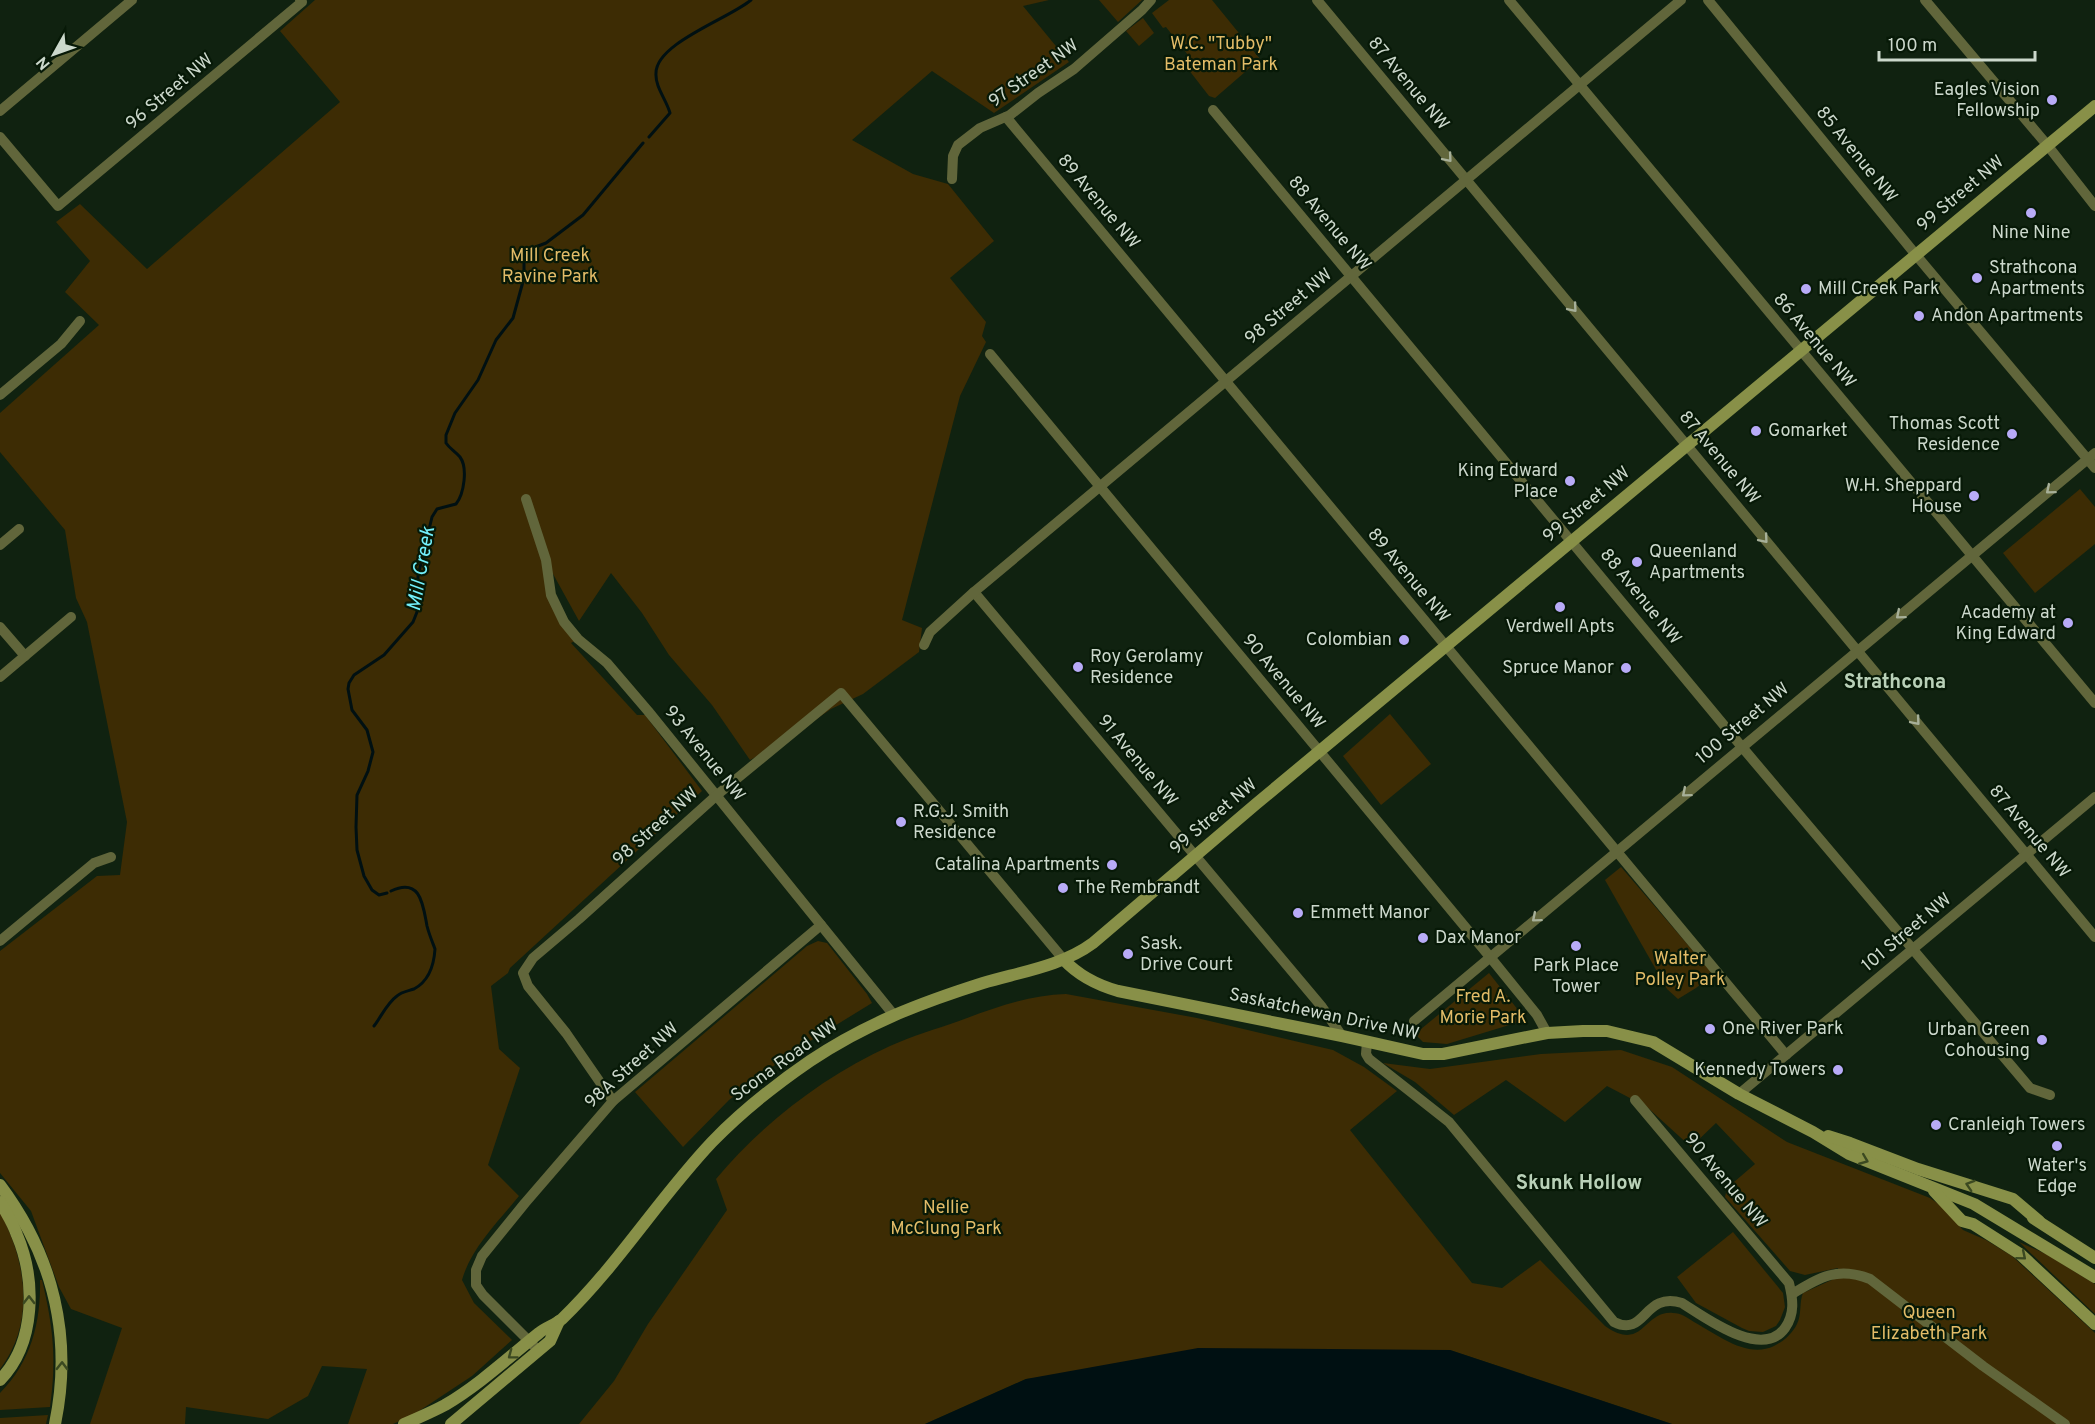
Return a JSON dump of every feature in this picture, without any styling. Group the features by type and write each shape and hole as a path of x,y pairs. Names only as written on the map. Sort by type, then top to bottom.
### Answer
{"main road":[{"name":"99 Street NW","path":"1104,934 2095,106"},
{"name":"Scona Road NW","path":"451,1424 550,1341 559,1321 603,1273 705,1150 771,1089 810,1061 864,1028 893,1014 971,987 1064,960 1082,951 1104,934"},
{"name":"Saskatchewan Drive NW","path":"1064,960 1087,979 1118,991 1433,1055 1547,1034 1607,1031 1653,1042 1739,1094 1813,1132 1849,1154 1974,1204 2095,1277"},
{"name":"Saskatchewan Drive NW","path":"1813,1132 2013,1199 2039,1221 2095,1258"},
{"path":"0,1185 26,1225 51,1284 62,1352 62,1376 55,1424"},
{"path":"1926,1185 1962,1221 1973,1224 2020,1254 2095,1324"},
{"name":"Saskatchewan Drive NW","path":"1974,1204 1990,1200 2039,1221"},
{"path":"0,1202 18,1235 29,1282 30,1306 24,1341 16,1358 0,1380"},
{"path":"1973,1224 1970,1215 1974,1204"},
{"name":"Scona Road NW","path":"404,1424 446,1404 541,1331 559,1321"}],"street":[{"path":"0,111 132,0"},
{"name":"97 Street NW","path":"952,179 953,156 958,145 980,128 1006,117 1074,69 1151,0"},
{"name":"87 Avenue NW","path":"1317,0 2095,937"},
{"name":"86 Avenue NW","path":"1509,0 2095,704"},
{"name":"98 Street NW","path":"924,645 930,632 974,592 1681,0"},
{"name":"85 Avenue NW","path":"1708,0 1916,255 2091,456 2095,468"},
{"path":"1925,0 2048,146 2095,206"},
{"name":"96 Street NW","path":"0,137 58,206 301,1"},
{"name":"88 Avenue NW","path":"1213,110 1742,747 2030,1088 2050,1095"},
{"name":"89 Avenue NW","path":"1006,117 1786,1055"},
{"path":"0,395 61,344 80,321"},
{"name":"90 Avenue NW","path":"990,354 1537,1014 1547,1034"},
{"name":"100 Street NW","path":"1413,1021 2091,456"},
{"name":"93 Avenue NW","path":"526,499 546,560 550,595 564,622 578,639 607,663 717,795 893,1014"},
{"path":"0,546 19,530"},
{"name":"91 Avenue NW","path":"974,592 1322,1008 1342,1036"},
{"path":"0,677 71,617"},
{"path":"0,627 25,656"},
{"name":"98 Street NW","path":"613,1101 566,1033 528,986 524,978 525,968 533,958 717,795 841,693 1064,960"},
{"name":"101 Street NW","path":"1739,1094 2095,797"},
{"path":"0,941 94,863 111,857"},
{"name":"98A Street NW","path":"530,1341 483,1295 476,1285 476,1270 482,1256 613,1101 821,925"},
{"path":"1367,1042 1366,1054 1369,1059 1449,1122 1610,1318 1620,1325 1636,1323 1654,1304 1675,1300 1733,1333 1748,1339 1762,1340 1776,1336 1787,1324 1792,1309 1791,1288 1832,1273 1852,1274 1870,1279 1983,1366 2065,1424"},
{"name":"90 Avenue NW","path":"1635,1100 1791,1288"},
{"path":"530,1341 539,1351"}],"green space":[{"name":"Mill Creek Ravine Park","path":"315,0 1049,0 1023,6 1069,62 994,113 932,71 852,140 913,174 948,184 994,241 950,278 986,322 982,336 986,342 960,396 902,620 922,628 919,652 863,694 831,709 779,745 750,760 712,705 669,655 642,613 611,573 579,621 547,563 551,595 578,639 571,643 637,715 645,715 702,791 510,968 508,973 491,986 499,1049 520,1068 488,1165 519,1196 478,1246 462,1280 474,1303 512,1340 472,1376 413,1415 393,1424 348,1424 367,1369 322,1366 308,1396 268,1419 186,1407 185,1424 90,1424 122,1328 71,1309 59,1287 31,1211 0,1173 0,951 97,876 120,875 127,822 87,622 76,598 65,530 0,452 0,413 99,325 65,292 90,261 56,222 80,204 147,269 340,102 280,31"},
{"path":"1099,0 1142,0 1118,22"},
{"name":"W.C. \"Tubby\" Bateman Park","path":"1169,0 1212,0 1260,59 1215,98 1209,96 1185,65 1192,60 1152,13"},
{"path":"1143,18 1154,33 1139,46 1126,31"},
{"path":"2080,489 2095,507 2095,544 2035,593 2003,553"},
{"path":"1390,714 1431,764 1381,805 1343,756"},
{"name":"Walter Polley Park","path":"1621,867 1713,974 1678,999 1667,989 1605,880"},
{"path":"818,941 827,943 872,1003 789,1054 729,1100 683,1147 635,1092 807,946"},
{"name":"Fred A. Morie Park","path":"1489,973 1522,1015 1516,1023 1447,1044 1423,1042 1415,1034"},
{"path":"1066,994 1197,1018 1333,1050 1364,1067 1397,1091 1350,1130 1472,1283 1502,1288 1540,1260 1605,1326 1618,1333 1628,1335 1636,1333 1663,1314 1676,1313 1743,1348 1753,1350 1774,1346 1787,1337 1797,1324 1803,1293 1836,1278 1838,1268 1805,1275 1790,1271 1725,1197 1727,1188 1755,1164 1716,1123 1691,1147 1647,1107 1607,1086 1565,1122 1506,1080 1454,1115 1415,1082 1383,1063 1430,1069 1541,1054 1621,1050 1672,1067 1787,1142 1930,1198 1940,1205 1963,1230 1986,1240 2012,1256 2095,1333 2095,1424 1672,1424 1450,1350 1026,1379 925,1424 579,1424 614,1381 648,1324 727,1210 716,1179 734,1158 774,1120 818,1086 898,1042 1012,1003"},
{"path":"0,1212 9,1231 21,1271 23,1312 19,1332 0,1369"},
{"path":"1733,1232 1783,1293 1785,1307 1780,1320 1776,1326 1763,1332 1742,1328 1696,1303 1677,1277"},
{"path":"2019,1242 2046,1254 2095,1284 2095,1314"},
{"path":"40,1280 42,1280 46,1297 53,1343 50,1407 0,1410 0,1393 11,1381 27,1355 32,1341 39,1311"},
{"path":"48,1415 46,1424 0,1424 0,1418"}],"shaded area":[{"path":"1198,1348 1450,1350 1672,1424 925,1424 1026,1379"}],"waterway":[{"name":"Mill Creek","path":"649,137 670,113 657,83 656,73 659,62 681,41 751,0"},
{"name":"Mill Creek","path":"387,893 379,895 372,890 364,876 357,850 357,795 368,771 373,752 367,730 352,710 349,683 354,675 384,655 413,622 417,612 418,576 432,517 437,509 456,504 463,488 464,468 460,457 446,443 446,435 455,413 478,380 496,340 513,318 524,278 526,254 533,248 546,243 583,215 643,143"},
{"name":"Mill Creek","path":"374,1026 393,999 423,982 432,967 435,949 419,895 415,890 409,888 391,891"}],"place":[{"name":"Eagles Vision Fellowship","path":"2052,100"},
{"name":"Nine Nine","path":"2031,213"},
{"name":"Strathcona Apartments","path":"1977,278"},
{"name":"Mill Creek Park","path":"1806,289"},
{"name":"Andon Apartments","path":"1919,316"},
{"name":"Gomarket","path":"1756,431"},
{"name":"Thomas Scott Residence","path":"2012,434"},
{"name":"King Edward Place","path":"1570,481"},
{"name":"W.H. Sheppard House","path":"1974,496"},
{"name":"Queenland Apartments","path":"1637,562"},
{"name":"Verdwell Apts","path":"1560,607"},
{"name":"Academy at King Edward","path":"2068,623"},
{"name":"Colombian","path":"1404,640"},
{"name":"Roy Gerolamy Residence","path":"1078,667"},
{"name":"Spruce Manor","path":"1626,668"},
{"name":"R.G.J. Smith Residence","path":"901,822"},
{"name":"Catalina Apartments","path":"1112,865"},
{"name":"The Rembrandt","path":"1063,888"},
{"name":"Emmett Manor","path":"1298,913"},
{"name":"Dax Manor","path":"1423,938"},
{"name":"Park Place Tower","path":"1576,946"},
{"name":"Sask. Drive Court","path":"1128,954"},
{"name":"One River Park","path":"1710,1029"},
{"name":"Urban Green Cohousing","path":"2042,1040"},
{"name":"Kennedy Towers","path":"1838,1070"},
{"name":"Cranleigh Towers","path":"1936,1125"},
{"name":"Water's Edge","path":"2057,1146"}],"district":[{"name":"Strathcona","path":"1895,683"},
{"name":"Skunk Hollow","path":"1579,1184"}],"park label":[{"name":"Nellie McClung Park","path":"946,1218"},
{"name":"Queen Elizabeth Park","path":"1929,1323"}]}
